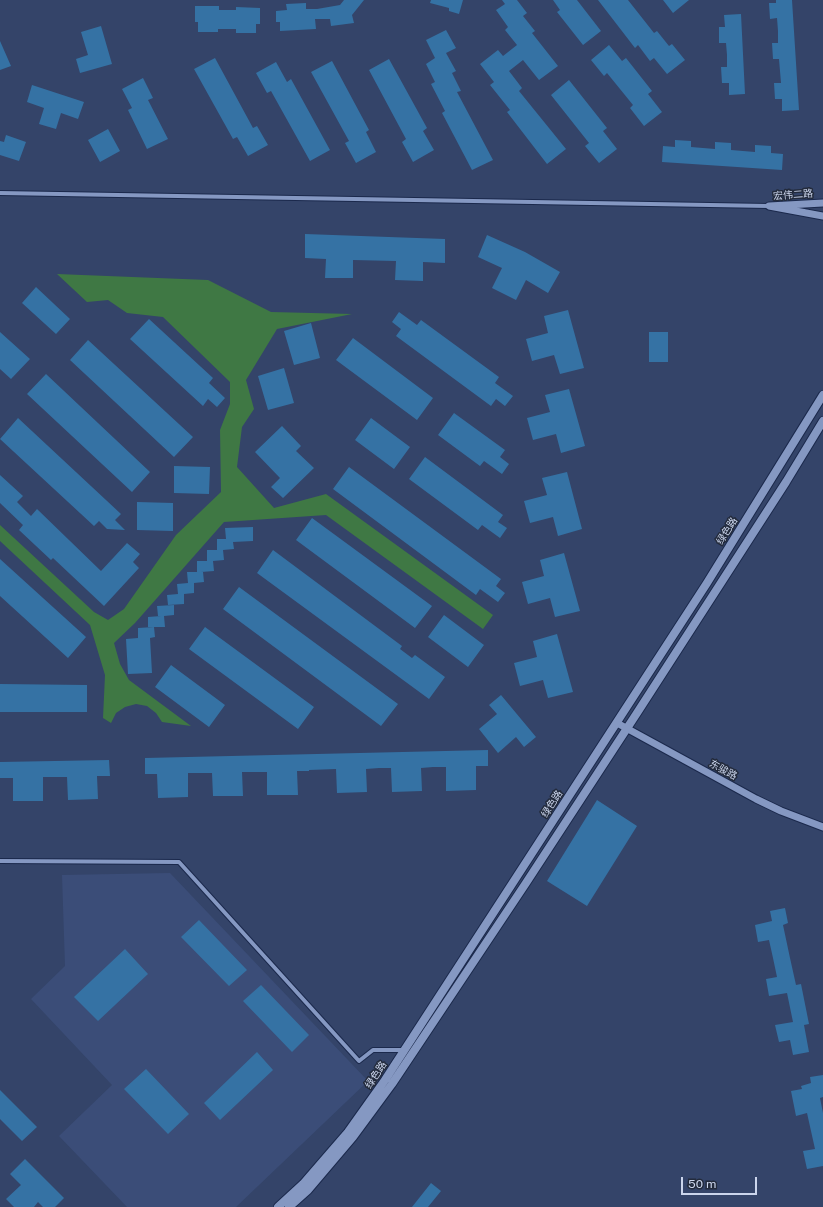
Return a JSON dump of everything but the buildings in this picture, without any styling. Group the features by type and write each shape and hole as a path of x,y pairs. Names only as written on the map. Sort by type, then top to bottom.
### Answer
{"main road":[{"name":"绿色路","path":"278,1207 303,1184 348,1132 406,1050 617,723 770,482 823,395"},
{"name":"绿色路","path":"290,1207 308,1190 353,1137 392,1084 627,728 786,482 823,421"}],"street":[{"path":"0,193 769,206"},
{"name":"宏伟二路","path":"769,206 823,203"},
{"name":"宏伟二路","path":"769,206 823,216"},
{"name":"东骏路","path":"617,723 756,799 787,814 823,827"},
{"path":"0,860 179,862 360,1061 373,1050 406,1050"}],"shaded area":[{"path":"57,274 208,280 271,312 352,314 277,329 246,380 254,409 242,427 237,467 274,508 326,494 493,615 483,629 326,515 224,522 135,623 114,643 120,664 129,680 191,726 162,722 156,713 147,706 136,704 125,707 116,713 111,723 103,718 105,675 90,625 0,541 0,525 94,612 108,620 124,609 176,535 221,492 220,430 230,404 230,382 163,317 127,313 108,300 87,302"},
{"path":"170,873 368,1081 236,1207 127,1207 59,1136 112,1085 31,999 65,966 62,875"}]}
